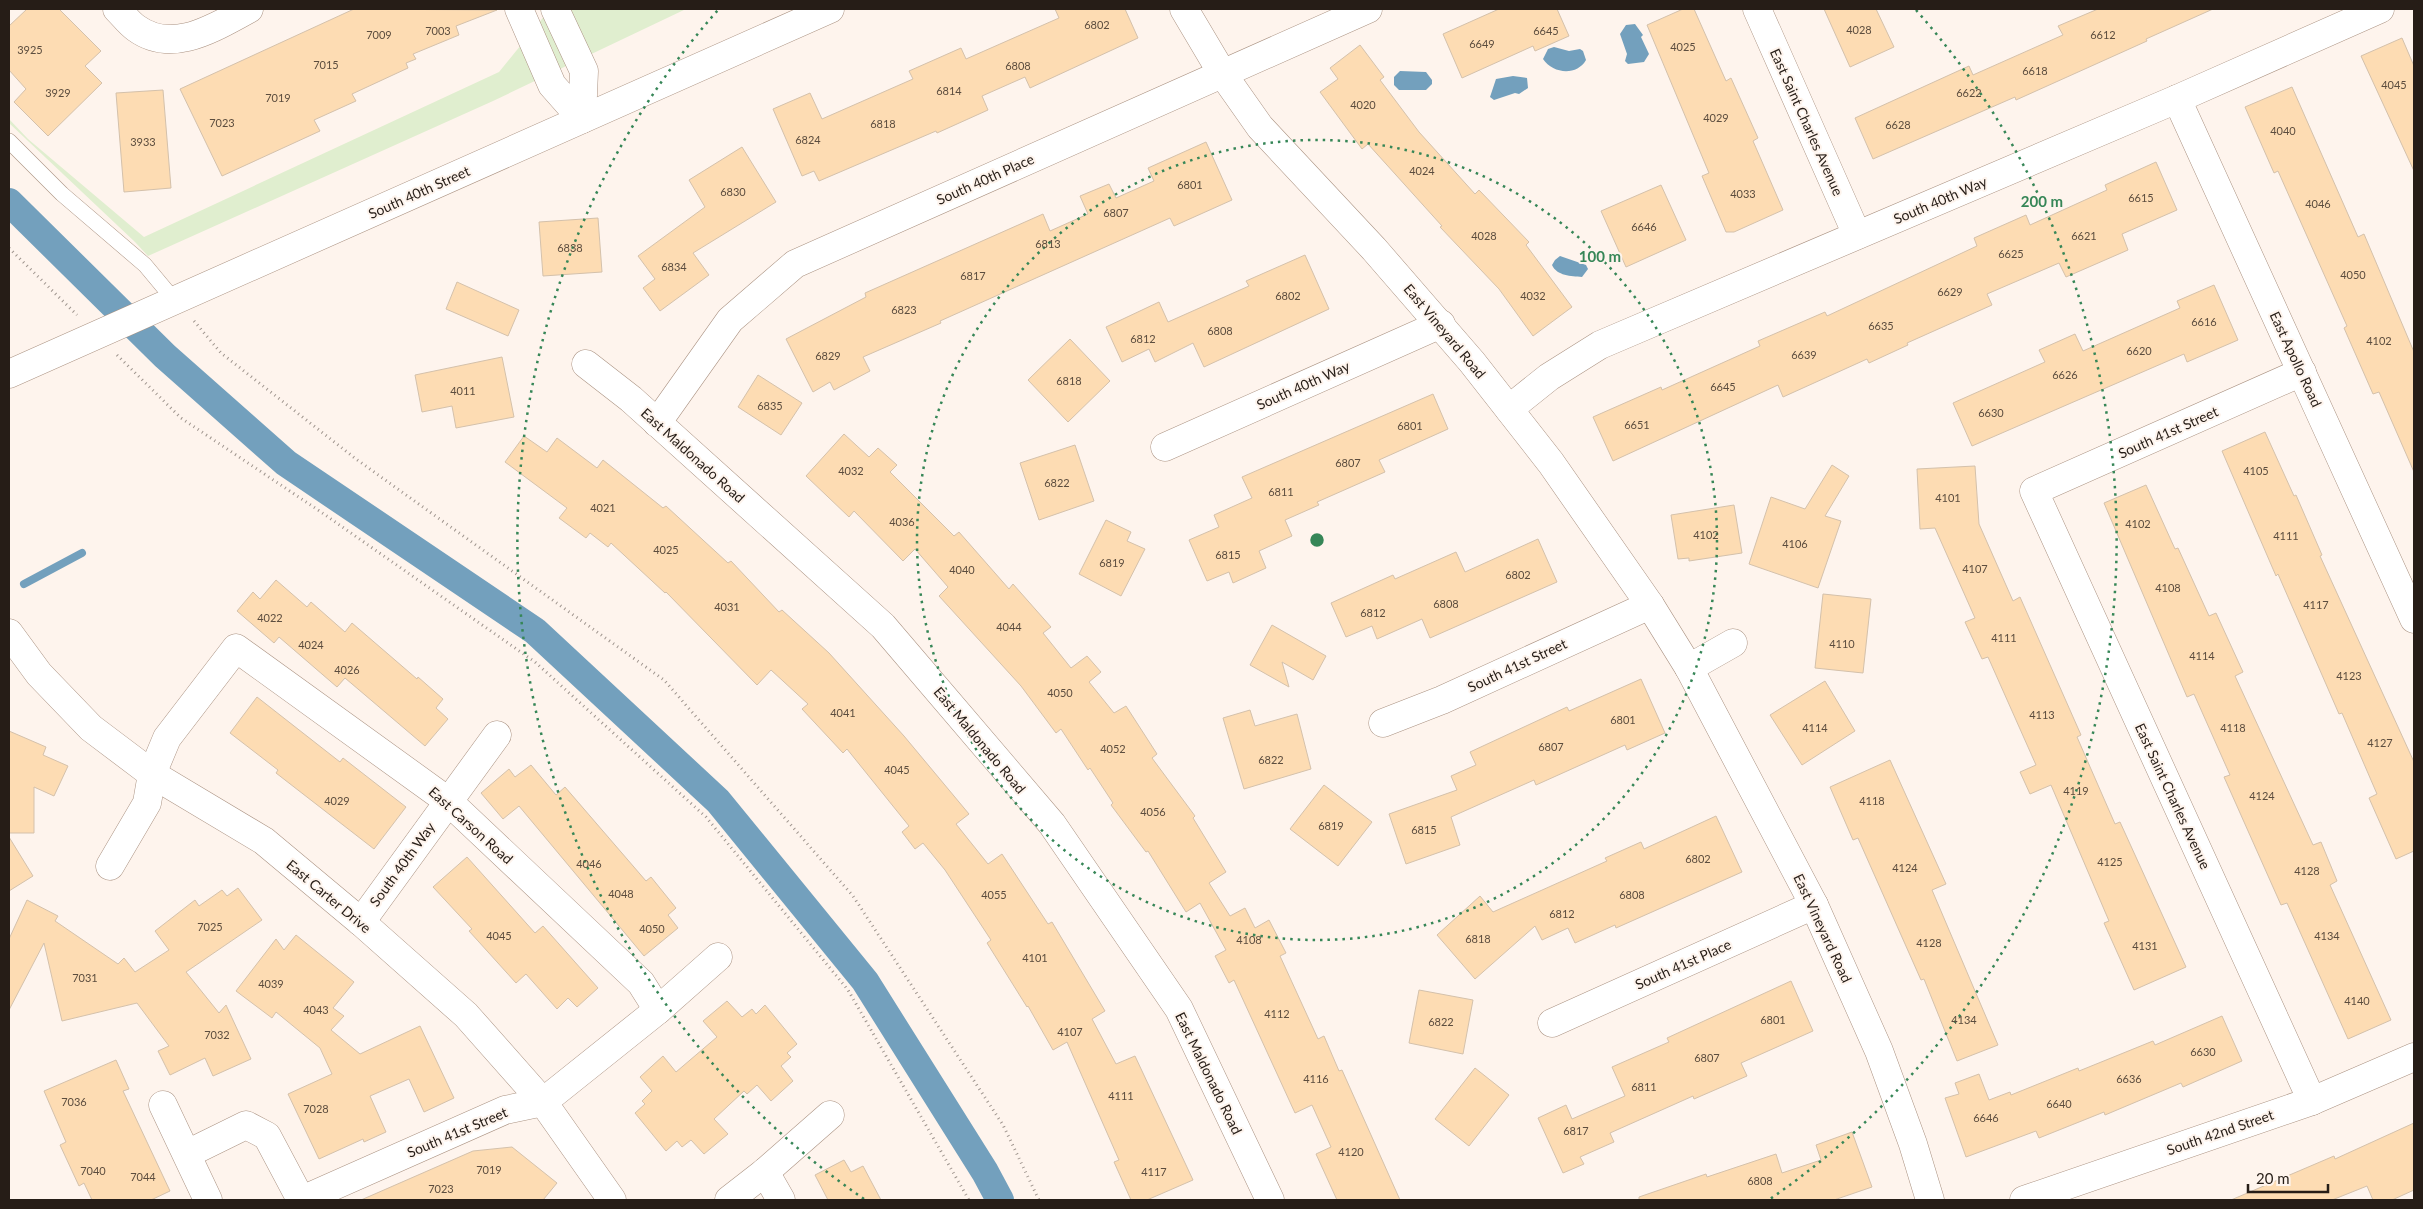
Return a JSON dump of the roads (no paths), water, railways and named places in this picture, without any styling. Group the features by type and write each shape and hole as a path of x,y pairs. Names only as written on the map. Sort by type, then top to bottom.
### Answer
{"street":[{"path":"117,9 137,29 168,41 207,32 249,9"},
{"path":"519,9 552,85 582,119"},
{"path":"555,9 584,71 582,119"},
{"name":"South 40th Street","path":"9,374 830,9"},
{"name":"East Vineyard Road","path":"1184,9 1222,73 1260,127 1441,324 1551,462 1650,605 1689,668 1814,905 1879,1051 1913,1144 1930,1200"},
{"name":"South 40th Place","path":"657,423 730,320 795,264 1368,9"},
{"name":"East Saint Charles Avenue","path":"1757,9 1858,235"},
{"name":"South 40th Way","path":"1509,408 1549,377 1600,346 2177,100 2380,9"},
{"name":"East Apollo Road","path":"2177,100 2414,619"},
{"name":"South 40th Way","path":"1165,447 1441,324"},
{"name":"East Maldonado Road","path":"586,364 657,423 883,626 1052,824 1179,1008 1270,1200"},
{"name":"South 41st Street","path":"2034,491 2302,372"},
{"name":"East Saint Charles Avenue","path":"2034,491 2312,1101"},
{"name":"South 41st Street","path":"1383,723 1442,700 1650,605"},
{"name":"East Carter Drive","path":"9,633 39,674 91,728 152,774 264,841 361,922 466,1015 543,1102 612,1200"},
{"path":"1689,668 1733,643"},
{"name":"East Carson Road","path":"152,774 167,738 236,648 448,801 641,983 658,1010"},
{"name":"South 40th Way","path":"361,922 497,735"},
{"path":"110,866 147,803 152,774"},
{"name":"South 41st Place","path":"1552,1023 1814,905"},
{"name":"South 41st Street","path":"187,1154 246,1125 267,1136 301,1200 505,1110 543,1102 658,1010 718,958"},
{"name":"South 42nd Street","path":"2024,1200 2312,1101 2414,1058"},
{"path":"163,1105 208,1200"},
{"path":"729,1200 765,1172 830,1115"},
{"path":"765,1172 781,1200"}],"lane":[{"path":"9,141 62,194 145,265 175,301"}],"water":[{"path":"1635,24 1643,35 1641,37 1649,54 1644,62 1628,64 1625,61 1627,54 1620,34 1626,25"},
{"path":"1554,47 1569,51 1580,49 1583,51 1586,60 1577,69 1571,71 1553,68 1543,59 1548,49"},
{"path":"1400,71 1426,72 1432,80 1432,84 1426,90 1399,90 1394,85 1394,77"},
{"path":"1513,76 1527,78 1528,88 1519,94 1515,93 1494,100 1490,97 1496,79"},
{"path":"1560,256 1586,265 1588,269 1582,277 1561,273 1554,269 1552,265"}],"waterway":[{"path":"9,202 165,356 286,463 535,631 718,801 865,981 985,1172 1000,1200"},
{"path":"24,584 82,553"}]}
